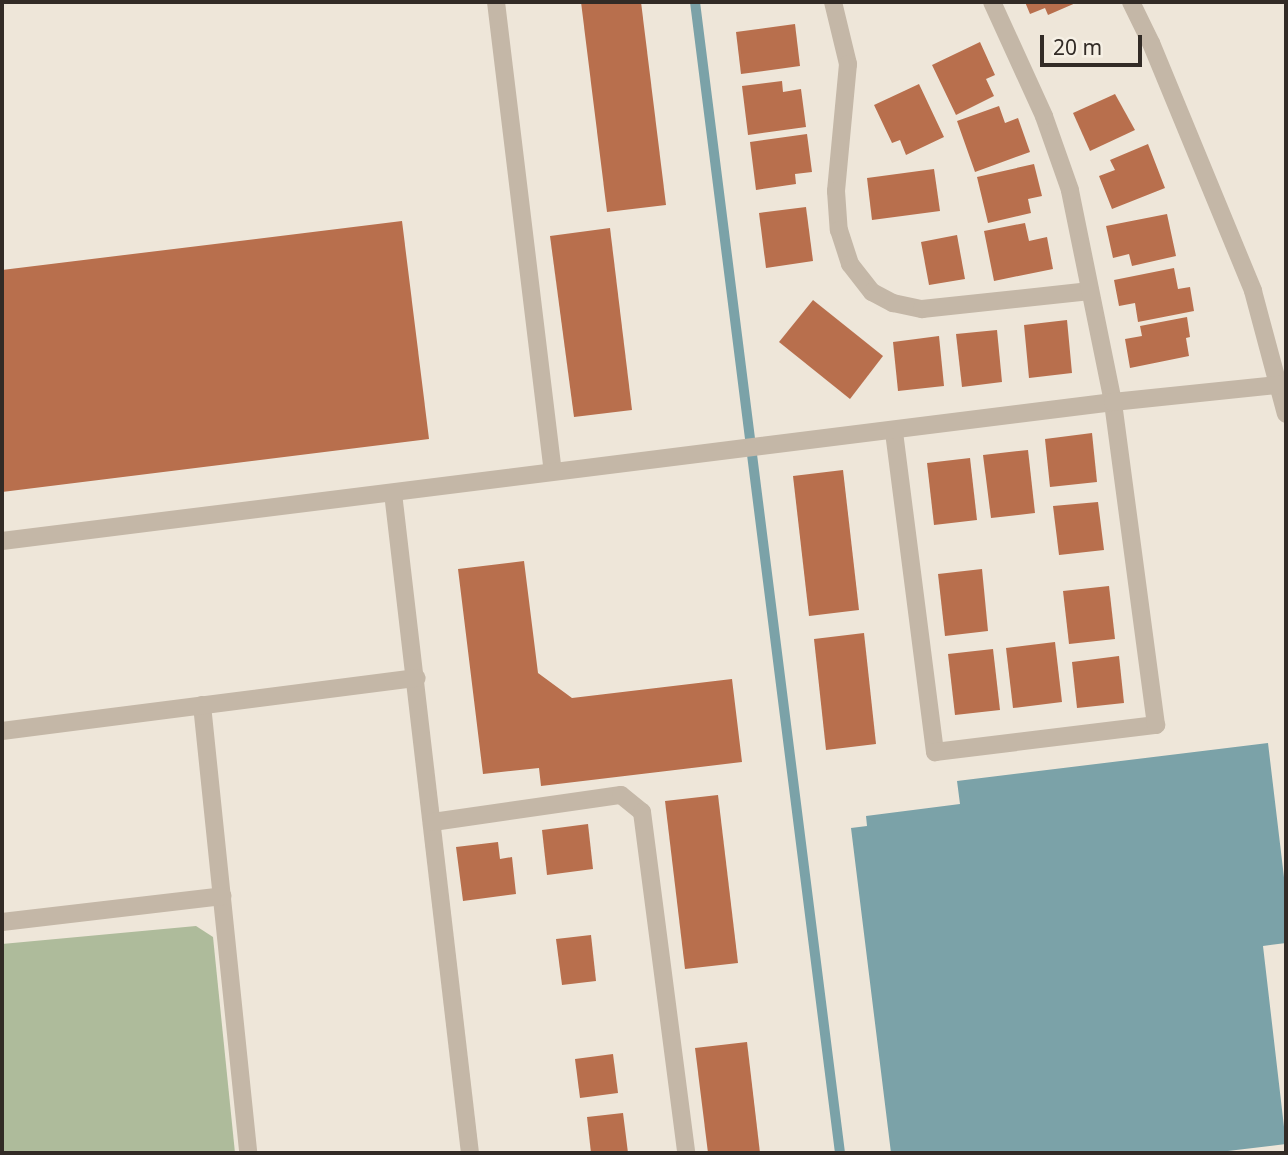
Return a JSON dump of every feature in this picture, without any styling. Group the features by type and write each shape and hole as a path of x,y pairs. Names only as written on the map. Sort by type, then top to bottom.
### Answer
{"street":[{"path":"496,2 553,471"},
{"path":"833,2 848,64 836,191 839,230 850,264 872,292 892,303 922,309 1090,291"},
{"path":"894,432 936,752 1156,725 1113,402 1066,178 1044,116 992,2"},
{"path":"1131,2 1151,43 1253,291 1282,385 1286,414"},
{"path":"2,541 553,471 894,432 1113,402 1282,385"},
{"path":"393,493 470,1153"},
{"path":"2,731 416,678"},
{"path":"202,705 248,1153"},
{"path":"433,822 621,795 642,812 685,1153"},
{"path":"2,922 222,896"}],"green space":[{"path":"196,926 213,937 235,1153 2,1153 2,944"}],"water":[{"path":"1268,743 1286,894 1286,943 1263,946 1286,1144 1211,1153 891,1153 851,828 867,826 866,816 960,804 957,781"}],"building":[{"path":"581,2 641,2 666,205 607,212"},
{"path":"1025,2 1078,2 1048,15 1045,8 1030,14"},
{"path":"795,24 800,66 741,74 736,32"},
{"path":"980,42 995,75 986,79 994,96 956,115 932,65"},
{"path":"782,81 783,92 801,89 806,127 748,135 742,86"},
{"path":"919,84 944,137 906,155 900,140 892,143 874,105"},
{"path":"1115,94 1135,130 1090,151 1073,113"},
{"path":"999,106 1005,123 1018,118 1030,152 975,172 957,121"},
{"path":"807,134 812,172 795,174 796,184 756,190 750,142"},
{"path":"1148,144 1165,188 1112,209 1099,176 1115,170 1110,160"},
{"path":"1034,164 1042,196 1028,199 1031,213 988,223 977,177"},
{"path":"934,169 940,211 872,220 867,178"},
{"path":"806,207 813,261 766,268 759,213"},
{"path":"1167,214 1176,256 1132,266 1129,254 1113,258 1106,226"},
{"path":"402,221 429,439 2,492 2,270"},
{"path":"1025,223 1029,241 1047,237 1053,269 994,281 984,231"},
{"path":"610,228 632,410 574,417 550,236"},
{"path":"957,235 965,279 929,285 921,242"},
{"path":"1174,268 1178,289 1190,287 1194,311 1138,322 1135,303 1119,306 1114,280"},
{"path":"813,300 883,356 850,399 779,342"},
{"path":"1187,317 1189,356 1130,368 1125,339 1142,336 1140,326"},
{"path":"1067,320 1072,373 1029,378 1024,325"},
{"path":"997,330 1002,382 962,387 956,334"},
{"path":"939,336 944,386 898,391 893,342"},
{"path":"1092,433 1097,482 1050,487 1045,439"},
{"path":"1028,450 1035,513 991,518 983,455"},
{"path":"970,458 977,520 934,525 927,463"},
{"path":"843,470 859,610 809,616 793,476"},
{"path":"1098,502 1104,550 1059,555 1053,506"},
{"path":"524,561 538,673 572,698 732,679 742,762 541,786 539,768 483,774 458,569"},
{"path":"982,569 988,631 945,636 938,574"},
{"path":"1109,586 1115,639 1069,644 1063,591"},
{"path":"864,633 876,744 826,750 814,639"},
{"path":"1055,642 1062,702 1013,708 1006,648"},
{"path":"993,649 1000,710 955,715 948,654"},
{"path":"1119,656 1124,703 1077,708 1072,662"},
{"path":"718,795 738,963 685,969 665,801"},
{"path":"588,824 593,869 547,875 542,830"},
{"path":"498,842 500,859 512,857 516,894 463,901 456,847"},
{"path":"591,935 596,981 562,985 556,939"},
{"path":"747,1042 760,1153 708,1153 695,1048"},
{"path":"613,1054 618,1093 580,1098 575,1059"},
{"path":"623,1113 628,1153 591,1153 587,1117"}],"waterway":[{"path":"695,2 840,1153"}]}
